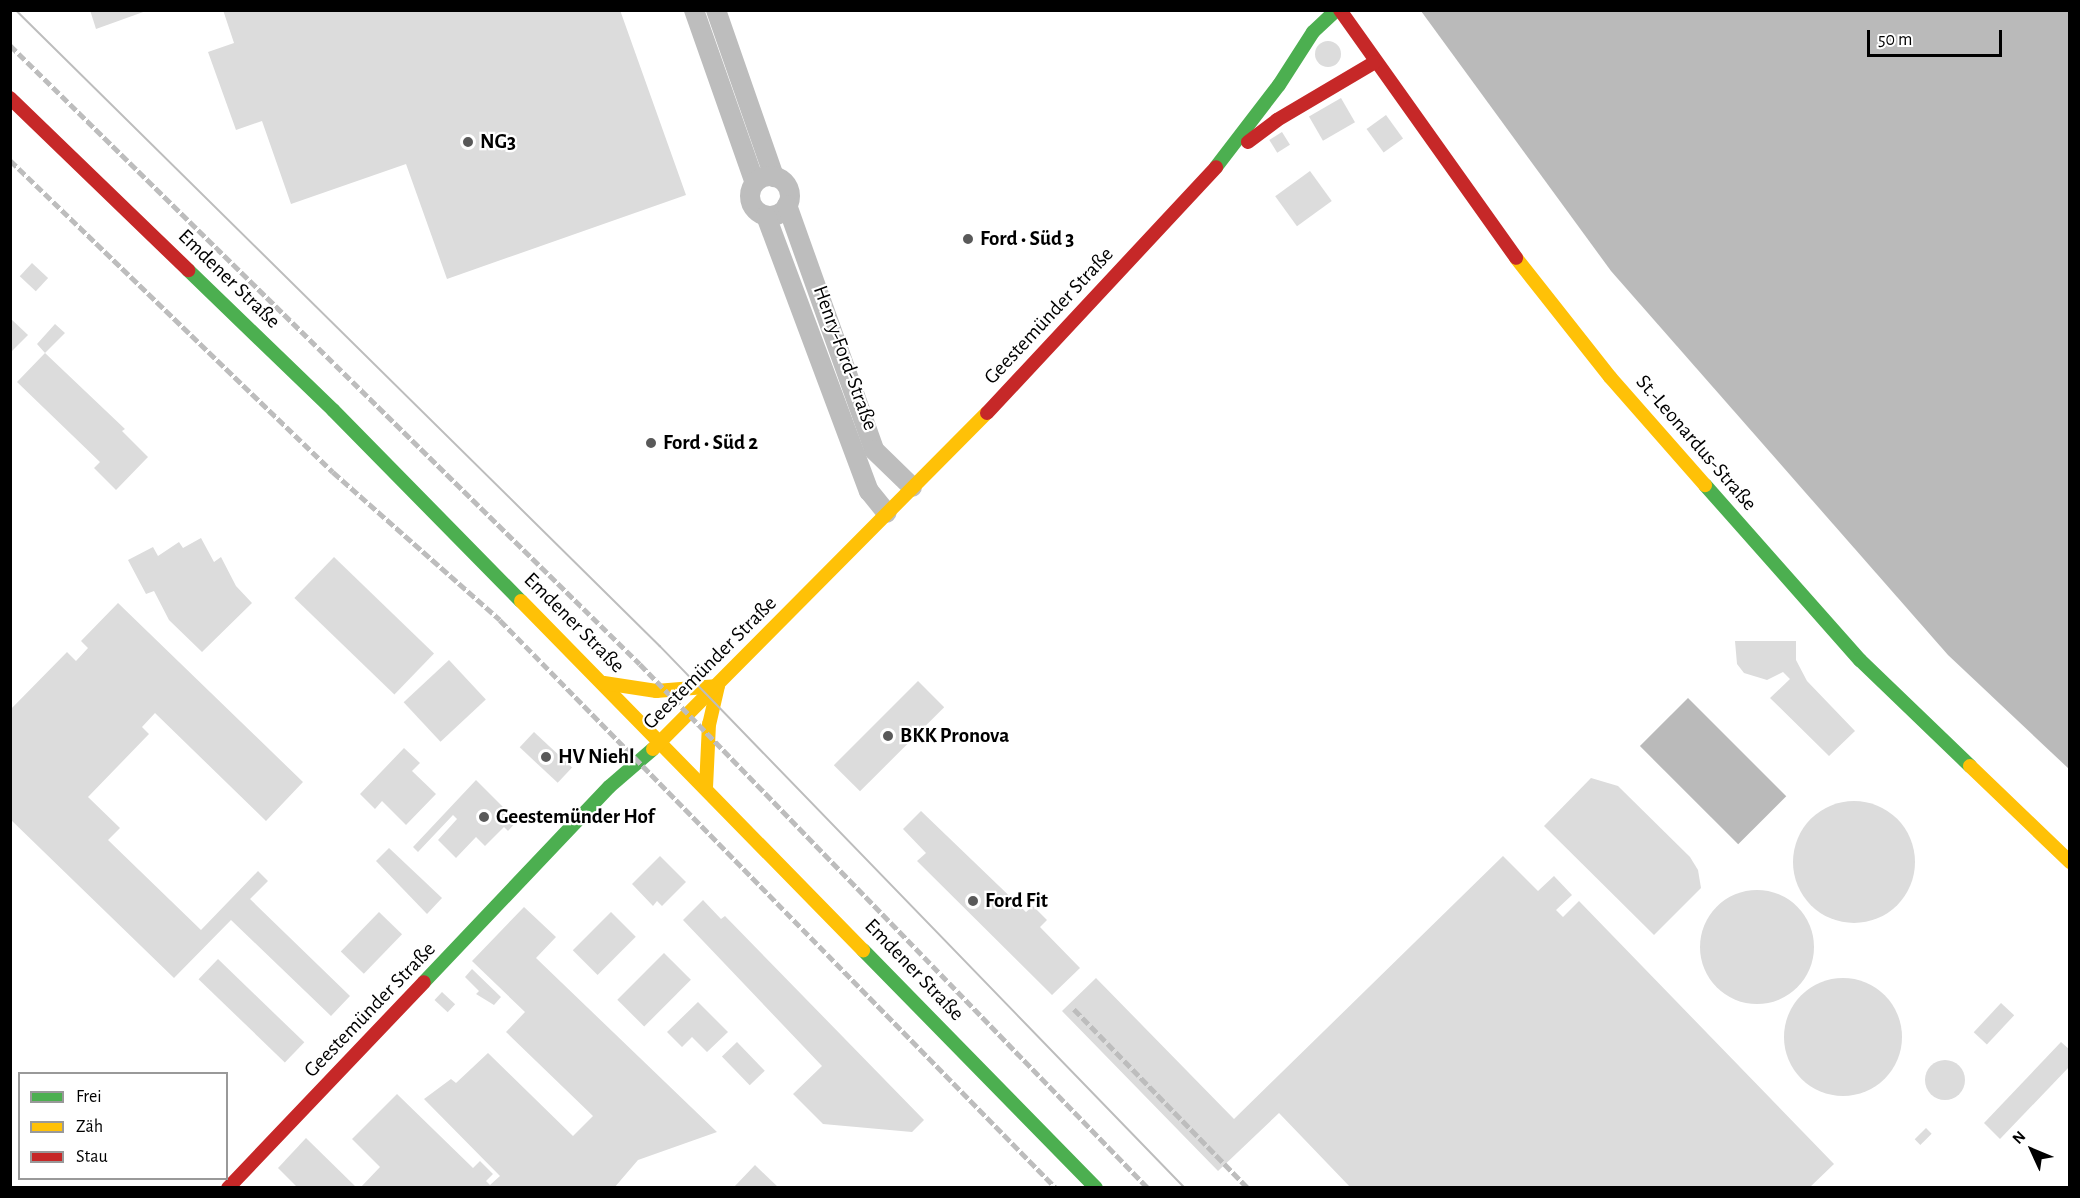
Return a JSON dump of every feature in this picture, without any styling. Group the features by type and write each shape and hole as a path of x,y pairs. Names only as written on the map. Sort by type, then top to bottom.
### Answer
{"street":[{"name":"Henry-Ford-Straße","path":"694,10 755,183 751,202 766,216 869,491 887,513"},
{"name":"Henry-Ford-Straße","path":"716,10 774,177 788,188 788,205 874,450 912,486"},
{"name":"St.-Leonardus-Straße","path":"1338,10 1485,219 1610,377 1860,660 2070,862"},
{"name":"Geestemünder Straße","path":"228,1188 603,793 638,759 663,743 912,486 1053,346 1219,164 1280,85 1313,32 1338,10"},
{"name":"Geestemünder Straße","path":"1219,164 1277,120 1375,62"},
{"name":"Emdener Straße","path":"10,98 333,410 663,743 1096,1188"},
{"path":"755,183 774,177"},
{"path":"766,216 778,214 788,205"},
{"path":"604,683 656,691 718,686 709,724 706,787"}],"shaded area":[{"path":"1421,11 2069,11 2069,769 1948,655 1611,271"},
{"path":"1688,698 1786,796 1738,844 1640,746"}],"building":[{"path":"90,10 146,10 146,11 96,29"},
{"name":"NG3","path":"223,10 620,10 686,195 447,279 406,164 291,204 262,121 236,130 208,52 234,43"},
{"path":"1328,41 1337,45 1341,54 1337,63 1328,67 1319,63 1315,54 1319,45"},
{"path":"1341,98 1355,122 1323,141 1309,116"},
{"path":"1386,115 1403,138 1384,153 1367,129"},
{"path":"1282,132 1290,145 1277,153 1269,140"},
{"path":"1310,171 1332,201 1297,226 1275,196"},
{"path":"32,263 48,278 36,291 20,276"},
{"path":"10,318 28,335 10,353"},
{"path":"55,324 65,333 45,353 37,344"},
{"path":"45,353 125,429 122,431 148,457 116,490 94,468 100,462 17,382"},
{"path":"201,538 214,562 221,557 236,586 252,603 202,652 169,620 154,591 146,594 128,560 153,547 158,556 179,542 183,548"},
{"path":"334,557 434,654 394,695 294,598"},
{"path":"118,603 303,782 266,821 155,713 142,727 149,734 88,797 120,828 108,840 201,930 258,871 268,881 250,899 350,996 331,1016 231,920 174,978 10,819 10,710 67,652 76,661 88,648 81,641"},
{"path":"1735,641 1796,641 1796,660 1807,681 1855,731 1829,756 1770,698 1790,679 1783,672 1767,680 1744,673 1737,664"},
{"path":"449,660 486,699 440,742 404,702"},
{"name":"BKK Pronova","path":"918,681 944,707 860,791 834,765"},
{"name":"HV Niehl","path":"534,732 572,767 558,783 520,747"},
{"path":"404,748 420,763 412,771 436,794 406,825 382,801 375,809 360,794"},
{"path":"1591,778 1618,786 1690,857 1698,870 1701,888 1654,935 1544,826"},
{"name":"Geestemünder Hof","path":"476,780 517,821 508,831 504,827 485,846 476,837 456,858 438,840 457,819 453,815 418,852 413,847"},
{"path":"1854,801 1877,806 1897,819 1910,839 1915,862 1910,885 1897,905 1877,918 1854,923 1831,918 1811,905 1798,885 1793,862 1798,839 1811,819 1831,806"},
{"path":"921,811 1026,912 1033,906 1047,920 1040,927 1080,968 1052,995 917,861 926,853 903,829"},
{"path":"389,848 442,898 427,914 376,861"},
{"path":"660,856 686,882 662,906 657,901 653,906 632,884"},
{"path":"1503,856 1538,891 1554,876 1572,895 1556,910 1563,917 1579,901 1834,1164 1809,1188 1351,1188 1279,1113 1218,1171 1062,1011 1096,978 1234,1119"},
{"path":"1757,890 1779,894 1797,907 1810,925 1814,947 1810,969 1797,987 1779,1000 1757,1004 1735,1000 1717,987 1704,969 1700,947 1704,925 1717,907 1735,894"},
{"path":"703,900 721,919 725,916 924,1120 912,1132 823,1124 793,1094 822,1066 683,920"},
{"path":"524,907 556,937 536,958 717,1132 638,1160 614,1188 360,1188 380,1167 352,1139 397,1094 473,1168 480,1161 493,1174 486,1181 490,1185 500,1176 424,1099 451,1079 456,1083 488,1053 573,1136 593,1116 506,1032 525,1012 472,961"},
{"path":"379,912 402,934 364,974 341,952"},
{"path":"611,912 636,937 598,975 573,950"},
{"path":"664,953 691,980 644,1027 617,1000"},
{"path":"218,959 304,1042 285,1063 199,979"},
{"path":"472,969 501,997 494,1005 476,994 479,991 465,977"},
{"path":"1843,978 1866,982 1885,995 1898,1014 1902,1037 1898,1060 1885,1079 1866,1092 1843,1096 1820,1092 1801,1079 1788,1060 1784,1037 1788,1014 1801,995 1820,982"},
{"path":"442,992 455,1004 448,1012 434,1000"},
{"path":"698,1002 728,1032 707,1052 692,1037 682,1047 667,1032"},
{"path":"2001,1003 2014,1015 1987,1045 1974,1032"},
{"path":"737,1042 765,1071 750,1085 722,1057"},
{"path":"2061,1042 2070,1050 2070,1066 2000,1139 1984,1123"},
{"path":"1945,1060 1953,1061 1959,1066 1964,1072 1964,1088 1959,1094 1953,1099 1945,1100 1937,1099 1931,1094 1926,1088 1925,1080 1926,1072 1931,1066 1937,1061"},
{"path":"1926,1128 1932,1134 1920,1145 1915,1139"},
{"path":"306,1138 357,1188 298,1188 278,1168"},
{"path":"755,1165 779,1188 733,1188"}],"tram line":[{"path":"16,10 660,646 1185,1188"}],"railway":[{"path":"10,45 640,664 1148,1188"},
{"path":"10,160 333,472 500,620 1056,1188"},
{"path":"1074,1009 1248,1188"}],"traffic: fast":[{"path":"1216,167 1279,85 1313,32 1337,10"},
{"path":"188,270 333,410 521,601"},
{"path":"1705,485 1860,660 1970,766"},
{"path":"424,982 609,787 653,749"},
{"path":"863,950 1096,1188"}],"traffic: slow":[{"path":"1516,258 1610,377 1705,485"},
{"path":"653,749 987,413"},
{"path":"521,601 863,950"},
{"path":"604,683 656,691 718,686 709,724 706,787"},
{"path":"1970,766 2070,862"}],"traffic: jam":[{"path":"1340,10 1516,258"},
{"path":"1248,142 1277,120 1375,62"},
{"path":"10,98 188,270"},
{"path":"987,413 1216,167"},
{"path":"228,1188 424,982"}],"place":[{"name":"NG3","path":"468,142"},
{"name":"Ford • Süd 3","path":"968,239"},
{"name":"Ford • Süd 2","path":"651,443"},
{"name":"BKK Pronova","path":"888,736"},
{"name":"HV Niehl","path":"546,757"},
{"name":"Geestemünder Hof","path":"484,817"},
{"name":"Ford Fit","path":"973,901"}]}
